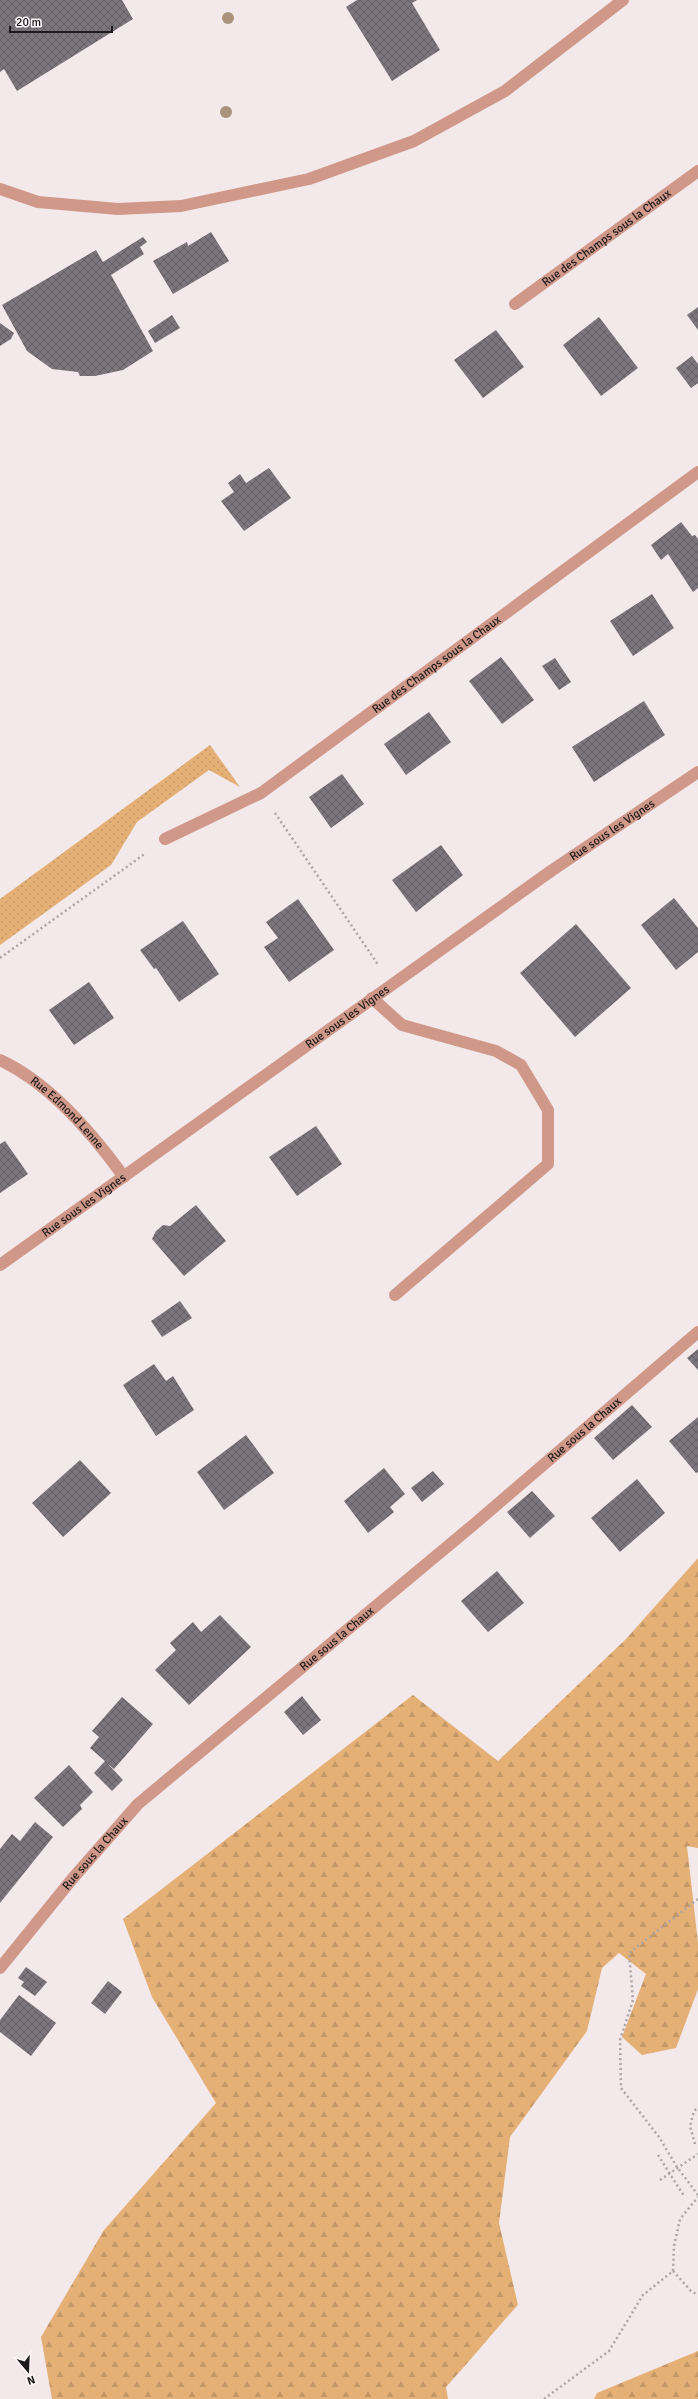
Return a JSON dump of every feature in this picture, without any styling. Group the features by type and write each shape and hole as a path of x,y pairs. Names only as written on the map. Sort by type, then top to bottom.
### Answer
{"street":[{"path":"0,190 38,202 118,209 181,206 309,179 414,141 505,91 623,0"},
{"name":"Rue des Champs sous la Chaux","path":"515,304 698,171"},
{"name":"Rue des Champs sous la Chaux","path":"164,840 261,793 698,472"},
{"name":"Rue sous les Vignes","path":"0,1265 551,871 698,772"},
{"path":"372,998 402,1025 496,1051 520,1065 548,1110 548,1164 394,1295"},
{"name":"Rue Edmond Lenne","path":"0,1060 17,1067 51,1093 124,1177"},
{"name":"Rue sous la Chaux","path":"0,1968 138,1804 466,1531 698,1332"}],"path":[{"path":"261,793 392,984"},
{"path":"0,958 164,840"},
{"path":"698,1899 629,1953 632,2000 620,2040 621,2088 659,2136 677,2168 698,2196 680,2219 674,2246 673,2271 691,2291 698,2295"},
{"path":"695,2144 690,2126 694,2110 698,2108"},
{"path":"660,2180 698,2154"},
{"path":"658,2155 684,2196"},
{"path":"544,2399 609,2351 643,2296 673,2271"}],"green space":[{"path":"210,745 240,787 209,770 137,822 111,865 0,945 0,899"},
{"path":"698,1558 698,1848 687,1846 698,1943 698,1989 676,2048 642,2055 622,2037 646,1974 619,1953 602,1968 587,2031 510,2137 499,2223 518,2305 446,2387 448,2399 52,2399 41,2337 104,2230 216,2103 152,1997 123,1919 413,1695 498,1761 626,1639"},
{"path":"698,2351 698,2399 594,2399 597,2393"}],"building":[{"path":"0,0 122,0 133,19 17,91 4,69 0,72"},
{"path":"357,0 417,0 412,3 440,50 392,81 346,7"},
{"path":"211,232 229,261 173,294 153,261 187,242 188,246"},
{"path":"143,237 147,242 140,247 144,254 111,275 153,351 123,370 95,376 80,376 78,372 52,369 27,351 2,305 96,250 103,262"},
{"path":"698,307 698,330 687,315"},
{"path":"172,315 180,328 155,343 148,331"},
{"path":"599,317 638,368 601,396 563,345"},
{"path":"0,323 14,333 11,339 0,346"},
{"path":"496,330 524,367 483,398 454,360"},
{"path":"692,356 698,364 698,383 691,388 676,368"},
{"path":"269,468 291,498 244,531 221,501 234,492 228,483 240,474 246,483"},
{"path":"681,522 692,536 695,535 698,539 698,588 693,592 668,554 661,560 651,545"},
{"path":"652,594 674,628 633,656 610,621"},
{"path":"501,657 534,700 502,724 469,681"},
{"path":"555,658 571,682 559,690 542,666"},
{"path":"644,701 665,735 594,782 572,747"},
{"path":"429,712 451,742 406,775 384,744"},
{"path":"342,774 364,804 331,828 309,797"},
{"path":"441,845 463,875 416,912 392,880"},
{"path":"674,898 698,928 698,952 676,970 641,925"},
{"path":"298,899 334,950 289,982 264,947 278,938 266,922"},
{"path":"183,921 219,974 179,1002 156,968 154,969 140,950"},
{"path":"576,924 631,988 575,1037 520,973"},
{"path":"89,982 114,1018 74,1045 49,1010"},
{"path":"316,1126 342,1164 297,1196 269,1157"},
{"path":"5,1141 28,1174 0,1193 0,1144"},
{"path":"196,1205 226,1241 184,1276 152,1239 156,1231 163,1225 170,1226"},
{"path":"180,1301 192,1318 162,1337 151,1321"},
{"path":"698,1349 698,1370 687,1358"},
{"path":"154,1364 166,1381 173,1376 194,1410 156,1436 123,1385"},
{"path":"632,1405 652,1427 613,1460 594,1438"},
{"path":"698,1417 698,1472 696,1473 669,1441"},
{"path":"246,1435 274,1473 224,1510 197,1472"},
{"path":"80,1460 111,1493 63,1537 32,1503"},
{"path":"384,1468 405,1494 390,1507 394,1512 368,1533 344,1501"},
{"path":"433,1471 444,1484 422,1502 411,1488"},
{"path":"637,1479 665,1513 620,1552 591,1518"},
{"path":"532,1491 555,1516 530,1538 507,1512"},
{"path":"497,1571 524,1603 488,1632 461,1601"},
{"path":"220,1615 251,1647 189,1705 155,1670 176,1650 170,1643 193,1622 201,1632"},
{"path":"302,1696 321,1720 303,1735 284,1712"},
{"path":"122,1697 153,1724 114,1769 107,1763 123,1780 112,1791 94,1773 105,1761 90,1748 99,1737 92,1731"},
{"path":"69,1765 93,1792 80,1805 82,1809 63,1827 34,1798"},
{"path":"35,1822 53,1837 0,1903 0,1849 12,1834 20,1841"},
{"path":"26,1967 47,1982 35,1996 21,1986 24,1982 18,1978"},
{"path":"108,1981 122,1992 105,2014 91,2003"},
{"path":"19,1995 56,2023 31,2056 0,2032 0,2020"}]}
